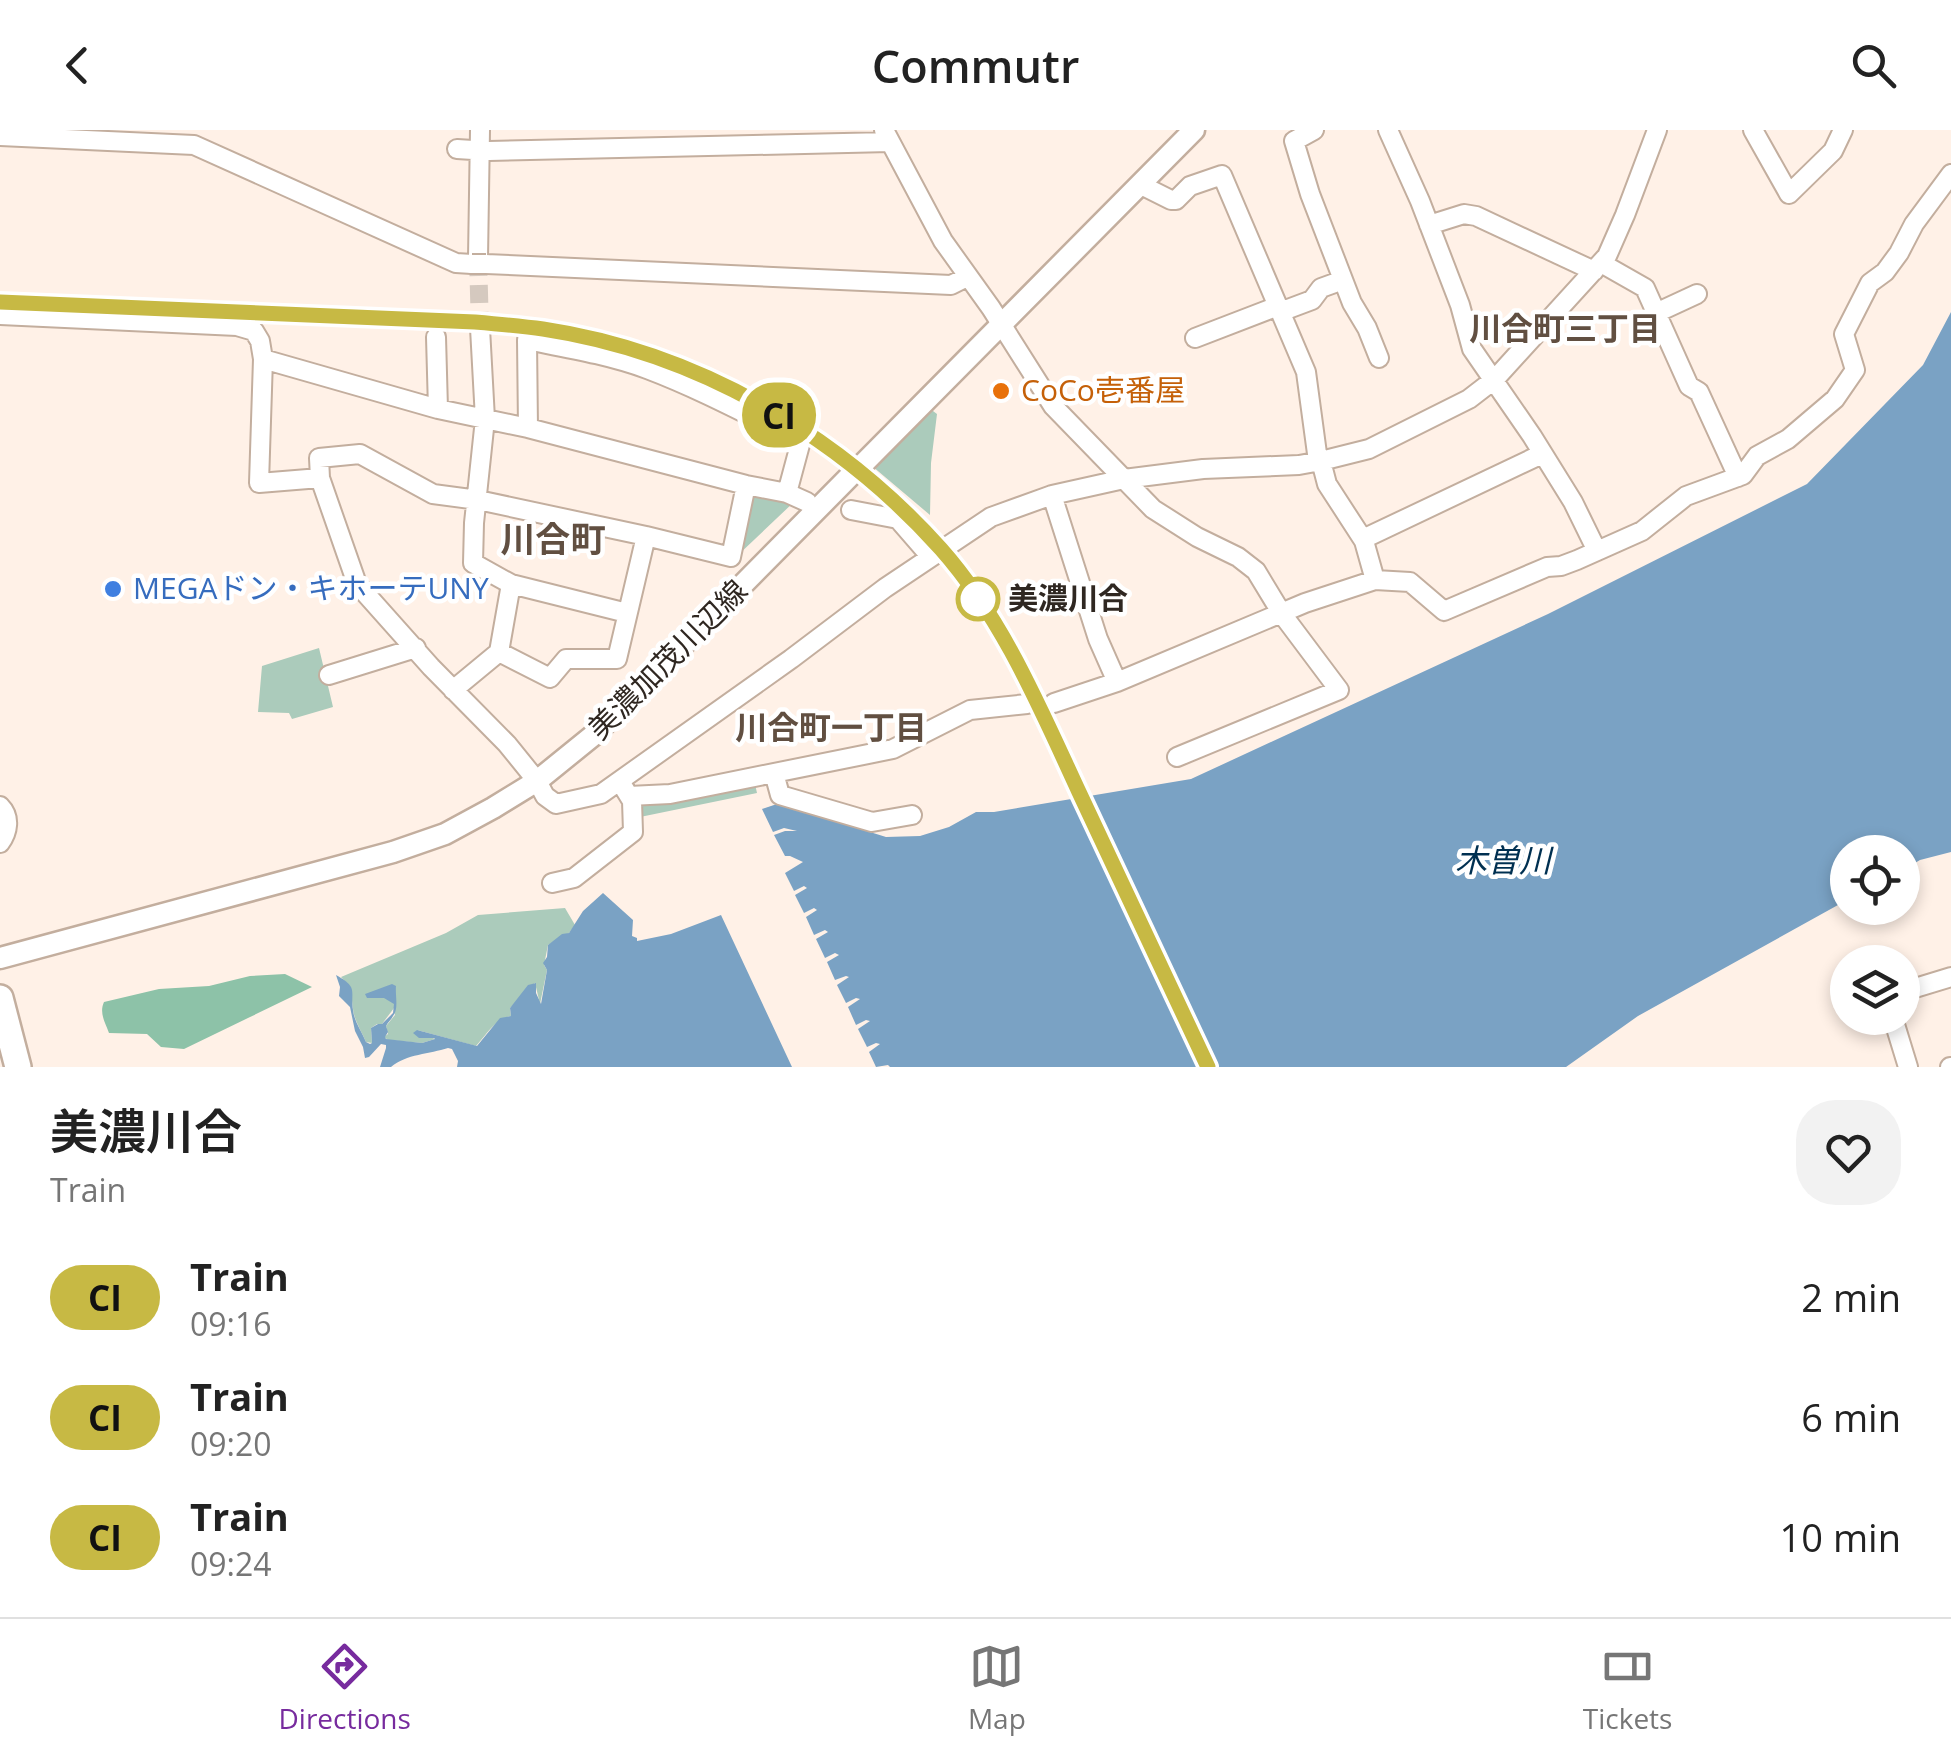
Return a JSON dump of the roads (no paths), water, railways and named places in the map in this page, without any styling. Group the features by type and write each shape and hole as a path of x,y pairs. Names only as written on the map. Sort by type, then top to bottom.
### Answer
{"highway":[{"path":"3,1009 18,1067"}],"main road":[{"name":"美濃加茂川辺線","path":"0,958 393,852 444,834 537,781 595,734 1194,130"}],"street":[{"path":"479,263 474,150 480,130"},
{"path":"1314,130 1294,142 1344,280 1380,358"},
{"path":"1388,130 1460,305 1472,349 1573,502 1597,551"},
{"path":"624,789 932,556 991,517 1052,495 1124,479 1320,461 1369,448 1469,399 1495,379 1598,267 1625,215 1657,130"},
{"path":"1753,130 1788,194 1833,150 1843,130"},
{"path":"0,136 194,145 456,263 951,285 967,276"},
{"path":"474,150 887,136 944,241 1052,406 1154,509 1256,571 1282,614 1339,690 1177,756"},
{"path":"1054,703 1116,682 1306,603 1375,580 1410,582 1444,611 1642,531 1686,496 1743,475 1757,456 1788,439 1836,399 1855,370 1844,334 1861,300 1870,283 1892,263 1951,174"},
{"path":"1141,186 1176,200 1190,186 1222,175 1306,372 1327,484 1362,538 1375,580"},
{"path":"1429,225 1464,214 1476,216 1645,288 1689,386 1698,392 1738,477"},
{"path":"1194,338 1273,308 1288,309 1312,300 1321,288 1344,280"},
{"path":"1656,313 1698,294"},
{"path":"0,315 237,326 254,332 263,359 259,483 320,478"},
{"path":"480,328 485,419 473,563 511,584 627,613"},
{"path":"436,338 438,409"},
{"path":"528,428 527,340 581,350 644,368 717,398 801,441 786,493"},
{"path":"263,359 438,409 786,493 807,502"},
{"path":"746,484 731,557 478,500 433,494 360,454 319,458 320,478 356,584 507,744 545,796 556,804 624,789 670,794 893,749 970,710 1028,704"},
{"path":"1362,538 1542,454"},
{"path":"1052,495 1098,639 1116,682"},
{"path":"851,510 898,519 932,556"},
{"path":"499,652 550,678 566,659 617,660 646,536"},
{"path":"453,690 499,652 511,584"},
{"path":"329,675 416,648"},
{"path":"774,774 780,795 872,822 912,815"},
{"path":"552,882 574,878 633,832 632,801 624,789"},
{"path":"0,806 8,828 0,843"},
{"path":"1920,986 1951,977"},
{"path":"1898,1035 1908,1067"}],"water":[{"name":"木曽川","path":"1951,312 1951,852 1920,860 1920,835 1830,835 1830,909 1638,1016 1566,1067 876,1067 869,1052 880,1044 867,1047 858,1029 870,1021 856,1025 848,1007 860,999 846,1003 837,985 849,977 835,980 827,962 839,955 825,958 816,939 828,932 814,935 806,917 817,910 804,913 795,895 807,888 794,891 785,873 803,862 785,856 774,835 797,831 784,828 773,832 762,809 791,803 886,837 920,836 949,827 976,812 1191,779 1548,614 1807,484 1923,365"},
{"path":"603,893 633,920 632,936 637,941 671,934 721,915 792,1067 457,1067 458,1061 448,1048 380,1067 386,1048 381,1044 365,1058 350,1007 339,996 336,975 351,987 354,1014 366,1042 372,1043 371,1028 393,1013 394,1004 384,998 367,998 365,994 392,984 396,986 396,1006 395,1013 386,1026 386,1039 422,1043 435,1039 419,1038 413,1033 417,1030 477,1046 500,1018 511,1016 510,1008 528,985 536,983 541,1004 548,945 569,933 583,911"}],"tunnel":[{"path":"478,258 480,328"}],"railway":[{"path":"0,302 475,322 543,329 600,340 709,378 810,435 901,507 963,576 1002,634 1208,1067"}],"train":[{"name":"CI","path":"0,302 475,322 546,330 648,355 738,392 786,418 866,476 904,512 942,550 992,619 1020,666 1208,1067"}],"place":[{"name":"CoCo壱番屋","path":"1001,391"},
{"name":"MEGAドン・キホーテUNY","path":"113,589"},
{"name":"美濃川合","path":"978,599"}],"district":[{"name":"川合町三丁目","path":"1565,329"},
{"name":"川合町","path":"553,540"},
{"name":"川合町一丁目","path":"831,728"}]}
